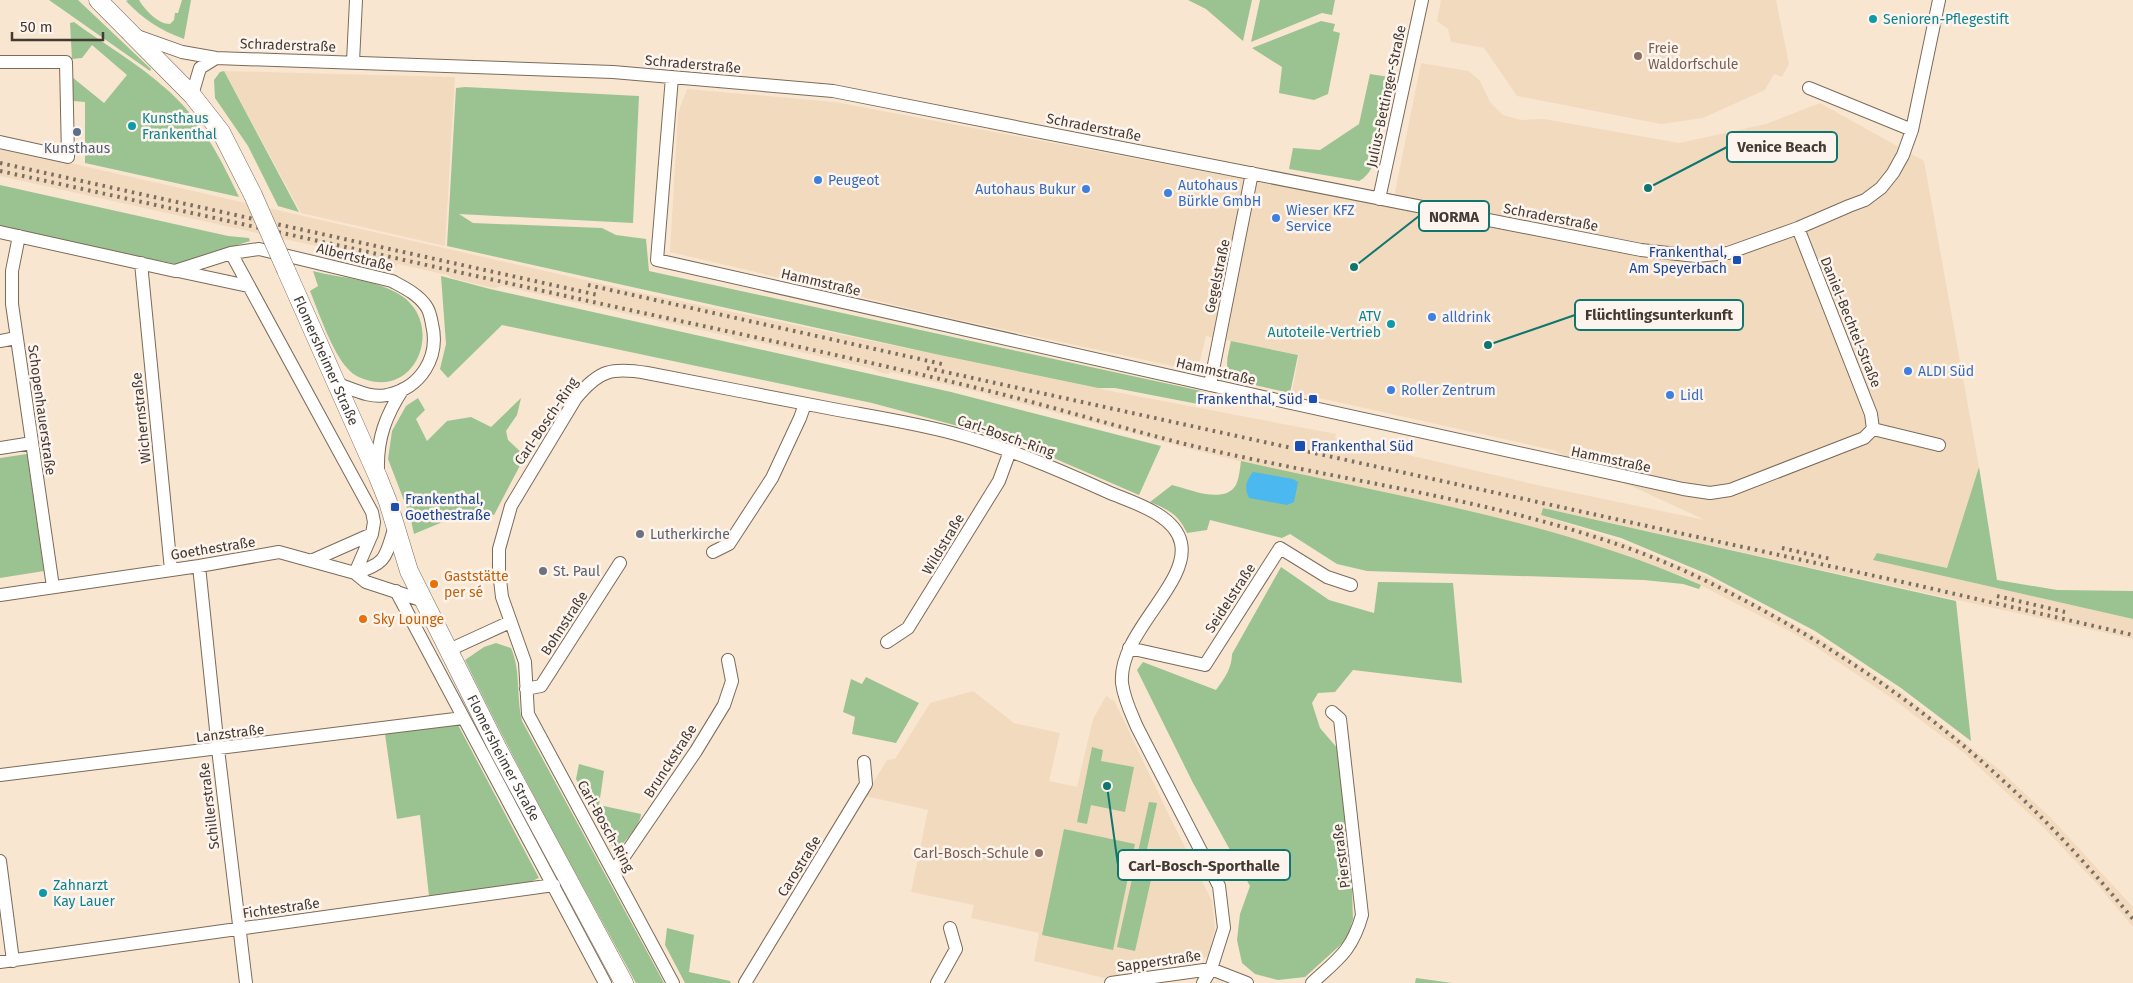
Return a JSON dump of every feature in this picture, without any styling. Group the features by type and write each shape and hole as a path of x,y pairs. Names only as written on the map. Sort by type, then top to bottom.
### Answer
{"main road":[{"name":"Flomersheimer Straße","path":"98,0 192,95 221,132 253,195 378,477 396,526 405,564 498,749 624,983"}],"street":[{"path":"354,62 356,0"},
{"name":"Julius-Bettinger-Straße","path":"1379,199 1422,0"},
{"name":"Schraderstraße","path":"134,36 182,52 216,58 613,72 833,91 1654,252 1696,256 1728,253 1798,228 1865,200 1881,188 1893,173 1903,155 1912,130 1939,0"},
{"path":"192,95 200,68 216,58"},
{"path":"0,62 66,62 68,157 0,142"},
{"name":"Hammstraße","path":"672,77 657,260 1607,474 1710,493 1730,490 1864,438 1873,429"},
{"path":"1809,88 1912,130"},
{"name":"Gegelstraße","path":"1210,385 1252,173"},
{"name":"Daniel-Bechtel-Straße","path":"1798,228 1871,414 1873,429"},
{"path":"0,232 248,286"},
{"name":"Schopenhauerstraße","path":"19,236 12,271 12,304 53,587"},
{"name":"Albertstraße","path":"175,271 231,253 259,249 392,281 410,291 426,306 435,338 432,359 419,379 404,389 386,396 369,395 335,383"},
{"name":"Flomersheimer Straße","path":"231,253 372,512 372,534 355,573"},
{"name":"Wichernstraße","path":"141,263 171,570"},
{"path":"0,341 16,338"},
{"name":"Carl-Bosch-Ring","path":"673,983 528,714 525,662 502,597 499,572 499,549 511,506 576,398 594,378 617,369 952,433 1010,451 1144,508 1165,521 1176,531 1182,549 1178,568 1129,648 1123,669 1122,684 1126,701 1179,811 1219,886 1224,928 1211,969 1203,983"},
{"name":"Albertstraße","path":"378,477 377,456 381,432 389,410 404,389"},
{"path":"713,552 729,544 772,478 805,404"},
{"path":"1873,429 1939,446"},
{"path":"0,448 32,443"},
{"name":"Wildstraße","path":"887,642 908,628 913,621 999,481 1010,451"},
{"path":"355,573 380,563 386,556 396,526"},
{"path":"311,561 372,534"},
{"name":"Seidelstraße","path":"1129,648 1205,665 1280,548 1327,577 1351,585"},
{"name":"Goethestraße","path":"0,595 199,566 279,552 355,573 366,582 424,601"},
{"name":"Bohnstraße","path":"526,689 541,686 620,563"},
{"name":"Schillerstraße","path":"199,566 218,750 246,983"},
{"name":"Flomersheimer Straße","path":"396,591 605,983"},
{"path":"449,650 510,622"},
{"name":"Brunckstraße","path":"614,871 724,705 732,681 728,660"},
{"name":"Pierstraße","path":"1312,983 1347,952 1356,936 1362,915 1340,719 1332,712"},
{"name":"Lanzstraße","path":"0,775 218,750 463,718"},
{"name":"Carostraße","path":"745,983 866,784 864,762"},
{"path":"0,861 6,962"},
{"name":"Fichtestraße","path":"6,962 554,885"},
{"path":"937,983 956,950 950,928"},
{"path":"1211,969 1247,983"},
{"name":"Sapperstraße","path":"1111,983 1211,969"}],"shaded area":[{"name":"Freie Waldorfschule","path":"1441,0 1776,0 1789,64 1782,77 1774,74 1765,90 1703,118 1661,124 1517,96 1484,48 1451,42 1448,29 1437,21"},
{"path":"1421,63 1469,71 1480,81 1490,102 1503,115 1521,120 1544,119 1679,143 1766,124 1820,103 1924,161 1979,467 1947,568 1877,553 1873,560 2133,619 2133,639 1543,508 1541,515 1620,541 1706,576 1821,639 1899,691 2001,771 2050,817 2133,907 2133,927 2096,883 2041,825 1964,753 1893,699 1816,647 1683,576 1012,401 991,398 987,394 891,372 888,374 878,372 873,369 749,340 746,342 735,340 732,337 501,286 494,288 484,286 452,278 448,275 398,264 395,267 386,265 384,261 0,176 0,147 651,295 1116,392 1336,434 1335,438 1546,487 1705,520 1553,450 1292,392 1299,355 1206,336 1199,365 1191,370 955,319 670,252 678,113 687,89 835,102 1392,207"},
{"path":"224,71 455,77 445,246 301,213"},
{"name":"Carl-Bosch-Schule","path":"973,691 1014,723 1060,733 1049,781 1077,787 1093,719 1106,696 1115,702 1212,901 1215,929 1208,957 1104,978 1034,961 1039,933 971,918 974,905 911,892 928,810 865,796 887,760 895,759 930,703"}],"green space":[{"path":"49,0 78,0 151,69 150,71"},
{"path":"139,0 156,19 170,24 174,20 175,13 178,13 182,0 191,0 184,39 153,24 139,14 126,1"},
{"path":"1188,0 1252,0 1243,41 1206,9"},
{"path":"1260,0 1335,0 1332,15 1322,13 1251,42"},
{"path":"1321,21 1335,24 1333,31 1340,33 1328,94 1314,100 1279,93 1282,67 1252,48"},
{"path":"74,22 143,70 176,98 208,138 239,197 85,163 85,102 73,101 72,77 104,103 127,75 92,45 82,58 72,59 70,23"},
{"path":"224,71 299,212 278,206 248,146 215,98 214,80 220,72"},
{"path":"1370,74 1389,77 1374,145 1372,166 1364,178 1359,181 1289,169 1293,148 1320,150 1359,124"},
{"path":"456,88 639,96 633,223 459,214 473,223 602,228 616,235 646,239 649,271 1206,392 1203,405 1115,388 1098,388 935,354 447,246"},
{"path":"0,185 228,236 249,238 250,241 176,264 16,232 0,228"},
{"path":"313,271 356,279 387,288 412,305 420,320 423,336 420,352 412,366 401,377 385,382 367,380 350,371 342,362 331,343 310,291 318,286"},
{"path":"441,276 490,289 951,392 1161,446 1139,495 1014,441 872,403 502,325 448,378 440,369 446,344"},
{"path":"1231,341 1298,355 1290,393 1233,380 1227,366"},
{"path":"418,398 425,410 416,419 427,441 447,421 471,417 491,427 521,398 517,415 506,431 508,440 525,456 494,515 469,511 414,534 410,516 388,459 392,431 406,406"},
{"path":"27,454 44,571 0,578 0,458"},
{"path":"1241,461 1474,512 1532,527 1646,562 1701,585 1699,589 1683,584 1644,580 1367,571 1337,564 1290,534 1282,538 1210,520 1207,530 1187,533 1180,521 1172,513 1150,502 1172,485 1215,495 1231,491 1237,482"},
{"path":"1979,467 1997,580 2057,590 2133,591 2133,619 1873,560 1877,553 1947,568"},
{"path":"1543,508 1956,601 1971,741 1901,688 1815,631 1707,574 1621,538 1541,515"},
{"path":"1281,567 1329,600 1374,613 1378,582 1453,583 1462,683 1353,670 1335,692 1318,693 1312,703 1320,728 1338,749 1351,862 1353,919 1347,939 1305,977 1278,980 1255,974 1242,963 1237,940 1240,914 1250,886 1193,783 1137,670 1143,662 1216,690 1229,669 1232,654"},
{"path":"496,643 511,648 514,657 522,721 664,983 636,983 548,823 485,701 465,660 484,647"},
{"path":"866,677 919,703 896,743 852,734 855,717 843,712 851,679 862,684"},
{"path":"458,725 539,878 525,884 429,896 420,815 397,819 385,734"},
{"path":"1092,747 1103,750 1101,761 1134,767 1125,812 1091,805 1087,824 1077,822"},
{"path":"579,764 604,771 599,805 641,814 635,828 619,849 612,846 576,779"},
{"path":"1149,802 1157,803 1143,868 1153,871 1135,951 1117,947"},
{"path":"1064,829 1135,844 1113,950 1042,935"},
{"path":"667,928 694,935 689,972 730,981 731,983 685,983 665,945"},
{"path":"1416,978 1452,983 1415,983"}],"water":[{"path":"1253,472 1293,479 1298,482 1294,502 1287,505 1249,498 1246,484"}],"railway":[{"path":"0,163 598,295"},
{"path":"0,171 922,375 1185,444 1512,513 1577,531 1640,552 1700,578 1779,619 1856,666 1930,718 1998,776 2034,810 2085,863 2133,919"},
{"path":"588,285 942,364"},
{"path":"927,368 1916,585 2133,635"},
{"path":"1782,548 1831,559"},
{"path":"1997,596 2065,612"}],"place":[{"name":"Senioren-Pflegestift","path":"1873,19"},
{"name":"Freie Waldorfschule","path":"1638,56"},
{"name":"Kunsthaus Frankenthal","path":"132,126"},
{"name":"Kunsthaus","path":"77,132"},
{"name":"Peugeot","path":"818,180"},
{"name":"Venice Beach","path":"1648,188"},
{"name":"Autohaus Bukur","path":"1086,189"},
{"name":"Autohaus Bürkle GmbH","path":"1168,193"},
{"name":"Wieser KFZ Service","path":"1276,218"},
{"name":"Frankenthal, Am Speyerbach","path":"1737,260"},
{"name":"NORMA","path":"1354,267"},
{"name":"alldrink","path":"1432,317"},
{"name":"ATV Autoteile-Vertrieb","path":"1391,324"},
{"name":"Flüchtlingsunterkunft","path":"1488,345"},
{"name":"ALDI Süd","path":"1908,371"},
{"name":"Roller Zentrum","path":"1391,390"},
{"name":"Lidl","path":"1670,395"},
{"name":"Frankenthal, Süd","path":"1313,399"},
{"name":"Frankenthal Süd","path":"1300,446"},
{"name":"Frankenthal, Goethestraße","path":"395,507"},
{"name":"Lutherkirche","path":"640,534"},
{"name":"St. Paul","path":"543,571"},
{"name":"Gaststätte per sé","path":"434,584"},
{"name":"Sky Lounge","path":"363,619"},
{"name":"Carl-Bosch-Sporthalle","path":"1107,786"},
{"name":"Carl-Bosch-Schule","path":"1039,853"},
{"name":"Zahnarzt Kay Lauer","path":"43,893"}]}
